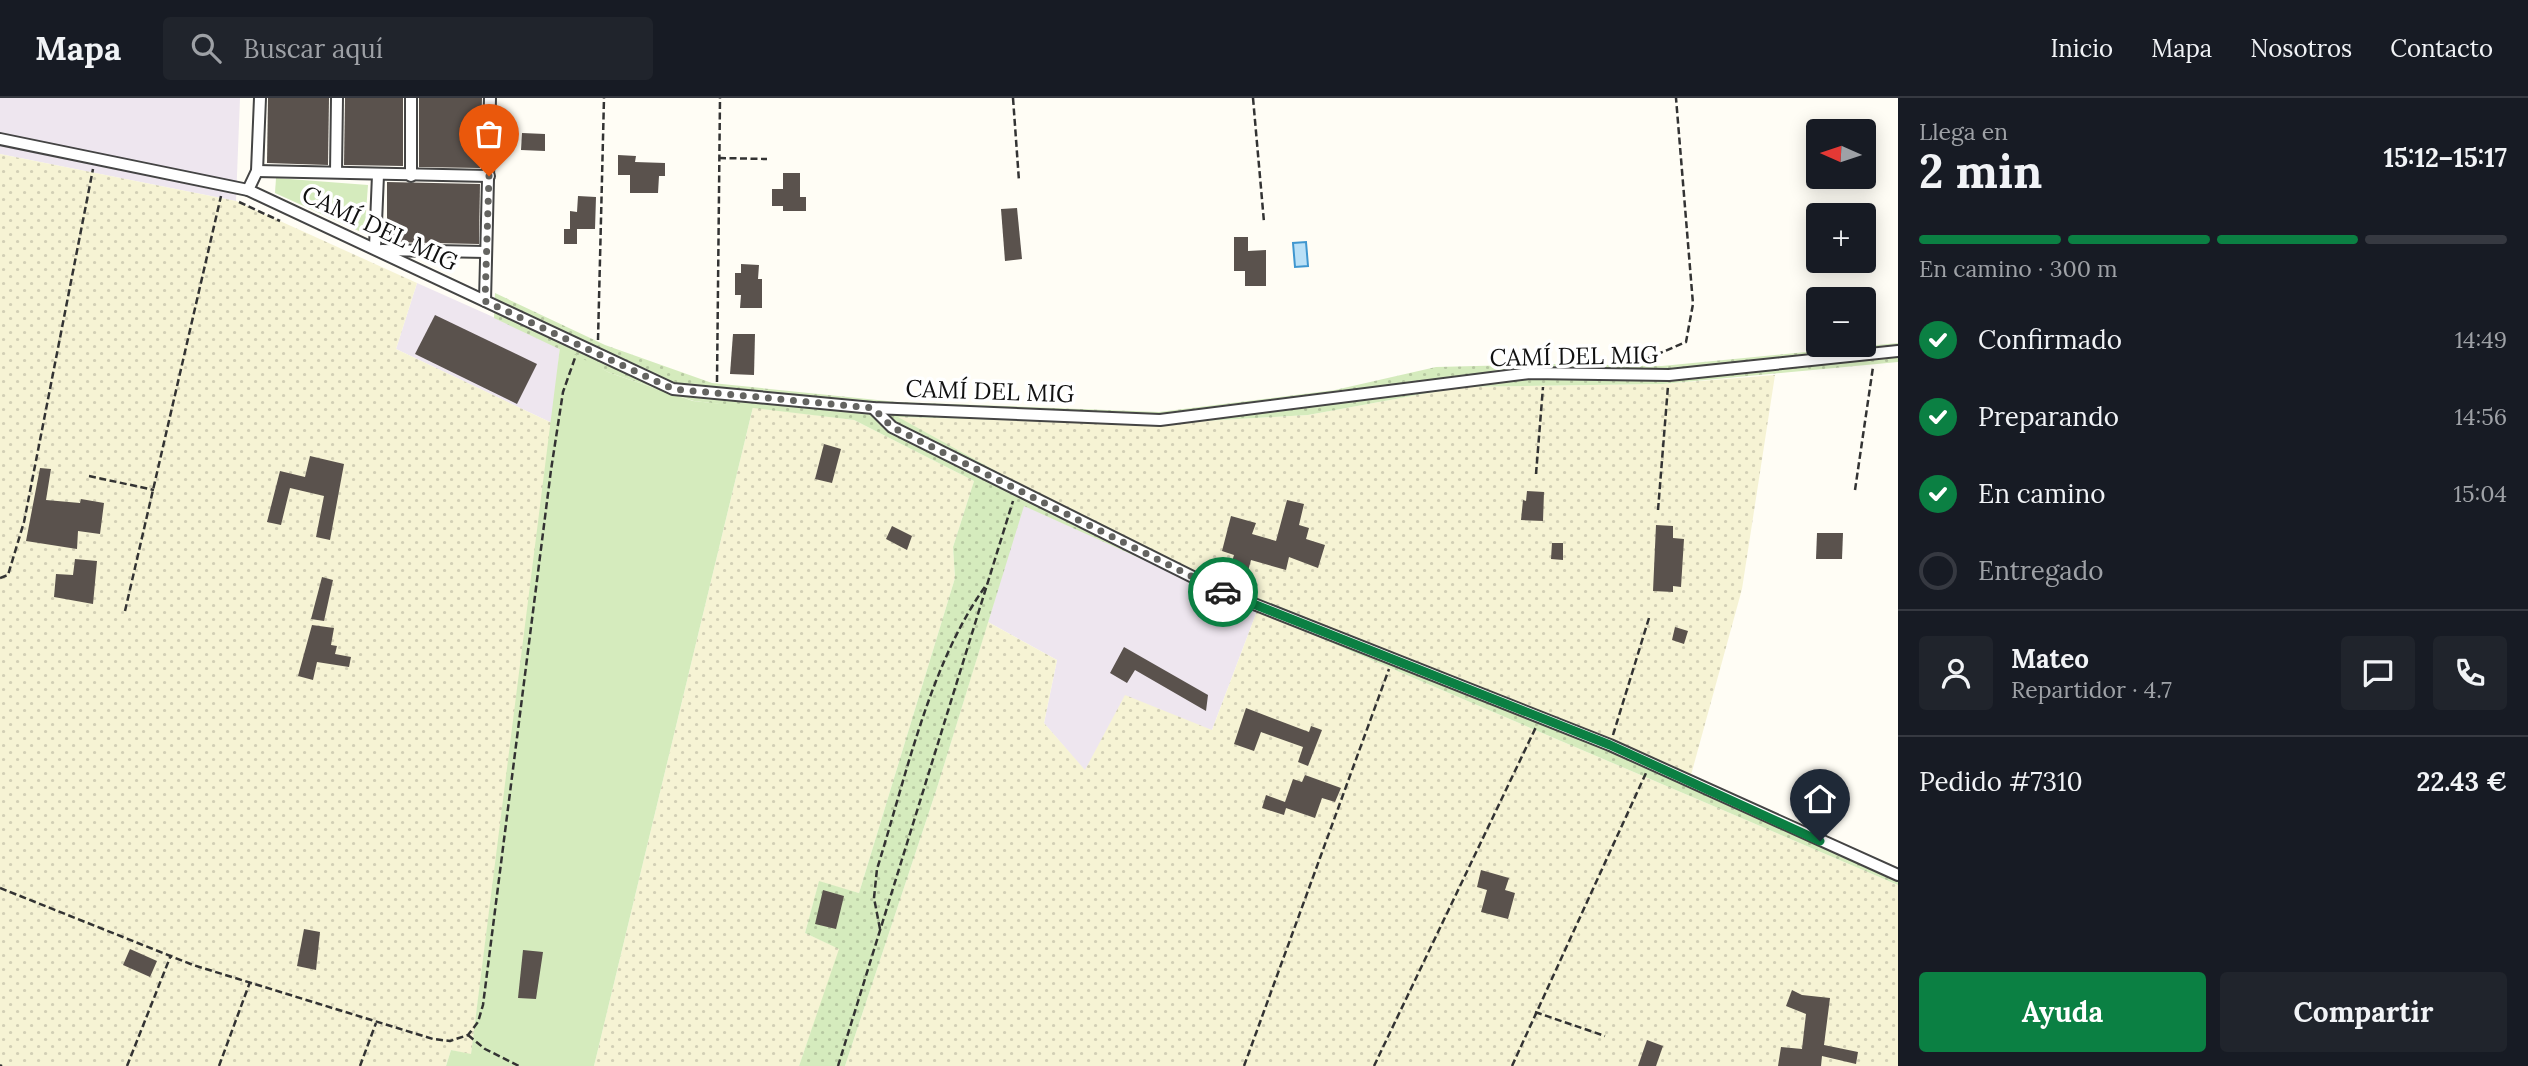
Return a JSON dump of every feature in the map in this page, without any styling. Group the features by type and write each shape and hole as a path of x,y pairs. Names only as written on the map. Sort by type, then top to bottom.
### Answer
{"street":[{"path":"248,190 257,171 260,98"},
{"path":"336,172 337,98"},
{"path":"411,98 411,176"},
{"path":"485,301 490,98"},
{"name":"CAMÍ DEL MIG","path":"0,139 248,190 377,248 673,389 873,408 1160,419 1544,373 1669,375 1838,357"},
{"path":"257,171 489,176"},
{"path":"379,175 377,248 486,251"},
{"name":"CAMÍ DEL MIG","path":"1876,353 1898,351"},
{"path":"873,408 892,427 985,472 1015,491 1221,591 1610,745 1898,874"}],"path":[{"path":"597,354 604,98"},
{"path":"717,393 720,98"},
{"path":"1013,98 1019,181"},
{"path":"1253,98 1264,222"},
{"path":"1630,375 1638,362 1686,342 1691,325 1693,304 1676,98"},
{"path":"719,158 767,159"},
{"path":"0,578 8,575 24,522 93,159"},
{"path":"125,611 221,194 227,184"},
{"path":"0,888 162,952 376,1023 450,1041 468,1035 478,1022 483,1005 551,470 563,392 580,346"},
{"path":"1855,490 1874,357"},
{"path":"1536,474 1544,373"},
{"path":"1658,510 1669,375"},
{"path":"89,476 154,490"},
{"path":"838,1066 1015,491"},
{"path":"880,932 874,898 877,869 939,676 963,617 989,582"},
{"path":"1610,745 1649,618"},
{"path":"1244,1066 1392,659"},
{"path":"1374,1066 1540,717"},
{"path":"1512,1066 1651,764"},
{"path":"127,1066 171,955"},
{"path":"219,1066 250,982"},
{"path":"1535,1012 1605,1037"},
{"path":"360,1066 376,1023"},
{"path":"468,1035 485,1049 519,1066"}],"shaded area":[{"path":"0,98 240,98 236,201 0,154"},
{"path":"0,154 236,201 417,283 396,349 552,423 471,1055 451,1050 446,1066 0,1066"},
{"path":"417,283 560,347 552,423 396,349"},
{"path":"1775,375 1742,589 1691,775 1205,576 1014,481 897,417 1153,424 1308,415 1461,387 1663,384"},
{"path":"753,407 854,420 974,481 953,547 955,578 859,893 819,882 805,933 840,949 799,1066 594,1066"},
{"path":"1023,505 1257,611 1212,730 1085,771 1044,723 1057,660 988,622"},
{"path":"1257,611 1898,885 1898,1066 845,1066 937,788 988,622 1057,660 1044,723 1085,770 1125,695 1212,730"}],"green space":[{"path":"276,178 368,185 365,225 359,231 275,193"},
{"path":"495,293 605,345 712,383 897,402 1159,412 1335,390 1436,367 1552,364 1662,366 1806,352 1806,357 1876,357 1876,345 1898,343 1898,362 1663,384 1461,387 1308,415 1153,424 898,417 1014,481 1205,576 1691,775 1898,868 1898,885 1257,611 1024,506 937,788 845,1066 799,1066 839,949 805,933 819,881 859,893 955,578 953,547 974,481 854,420 694,401 610,373 494,318"},
{"path":"560,347 610,373 693,401 753,407 594,1066 446,1066 451,1050 471,1054"}],"water":[{"path":"1306,242 1308,266 1295,267 1293,243"}],"building":[{"path":"268,98 329,98 328,165 267,163"},
{"path":"345,98 403,98 403,166 344,165"},
{"path":"419,98 482,98 480,168 419,167"},
{"path":"522,133 545,134 545,151 521,150"},
{"path":"618,155 636,156 635,162 665,163 665,176 659,176 658,193 630,193 630,175 618,175"},
{"path":"783,173 800,173 800,197 806,197 806,211 783,211 783,206 772,206 772,189 783,189"},
{"path":"387,182 480,184 479,244 387,242"},
{"path":"578,196 596,197 595,229 570,229 570,211 577,212"},
{"path":"1017,208 1022,259 1005,261 1001,209"},
{"path":"564,229 577,229 577,244 564,244"},
{"path":"1234,237 1248,237 1248,251 1266,250 1266,286 1245,286 1245,271 1234,271"},
{"path":"741,264 759,265 762,308 740,308 741,295 735,295 735,273 741,273"},
{"path":"435,315 537,364 517,404 415,354"},
{"path":"733,334 755,334 754,375 730,374"},
{"path":"824,444 841,449 832,483 815,479"},
{"path":"310,456 344,464 330,540 316,537 324,496 290,488 281,525 267,522 280,471 305,477"},
{"path":"40,468 51,469 46,500 80,503 81,499 104,503 100,534 78,531 77,549 26,541"},
{"path":"1527,491 1544,492 1543,521 1521,520"},
{"path":"1287,500 1304,504 1299,525 1309,528 1306,539 1325,545 1318,568 1289,557 1286,570 1251,560 1244,586 1226,581 1234,555 1222,551 1231,516 1256,523 1252,534 1276,541"},
{"path":"1656,525 1673,526 1673,538 1684,539 1681,587 1673,586 1673,592 1653,591"},
{"path":"892,526 912,536 907,550 886,539"},
{"path":"1817,533 1843,533 1842,559 1816,559"},
{"path":"1552,543 1563,543 1563,560 1551,559"},
{"path":"75,559 97,561 93,604 54,597 56,574 73,575"},
{"path":"322,577 333,580 324,621 311,619"},
{"path":"312,625 334,628 331,645 337,646 335,654 351,657 349,667 317,662 313,680 298,676"},
{"path":"1675,627 1688,631 1684,644 1672,640"},
{"path":"1124,647 1208,695 1206,711 1135,670 1127,683 1110,673"},
{"path":"1246,708 1309,732 1311,726 1322,730 1308,766 1298,762 1303,747 1261,732 1254,751 1234,744"},
{"path":"1305,775 1341,788 1335,802 1322,798 1315,818 1286,808 1284,815 1262,808 1266,795 1285,802 1293,779 1302,782"},
{"path":"1481,870 1509,878 1505,890 1515,893 1508,919 1481,912 1487,890 1477,887"},
{"path":"823,890 844,896 836,929 815,924"},
{"path":"304,929 320,932 316,970 297,966"},
{"path":"130,949 157,961 150,977 123,965"},
{"path":"523,950 543,952 536,999 518,998"},
{"path":"1792,990 1802,995 1830,998 1824,1045 1858,1052 1856,1064 1822,1056 1821,1066 1778,1066 1781,1047 1802,1049 1806,1014 1786,1006"},
{"path":"1647,1040 1663,1046 1656,1066 1638,1066"}],"way so far":[{"path":"489,176 485,301 673,389 873,408 892,427 985,472 1015,491 1223,592"}],"route":[{"path":"1223,592 1610,745 1820,841"}]}
